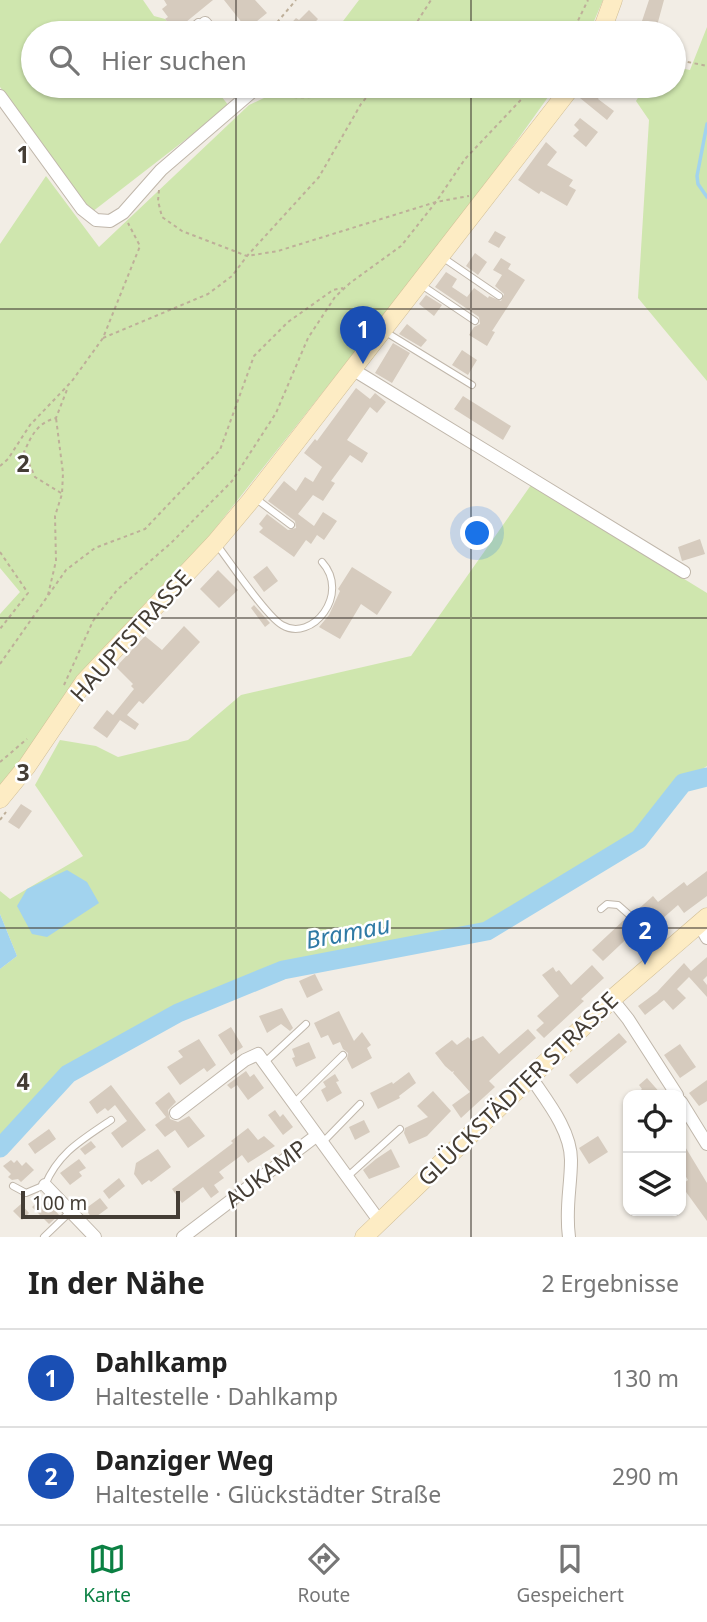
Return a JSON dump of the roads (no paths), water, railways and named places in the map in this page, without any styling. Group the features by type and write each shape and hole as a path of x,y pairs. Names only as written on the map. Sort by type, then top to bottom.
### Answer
{"street":[{"path":"605,21 613,0"},
{"path":"0,96 82,209 96,220 110,221 123,213 161,170 242,98"},
{"name":"HAUPTSTRASSE","path":"0,799 27,766 84,682 215,543 253,497 563,98"},
{"path":"352,369 684,572"},
{"name":"GLÜCKSTÄDTER STRASSE","path":"364,1237 612,999 668,949 704,926"},
{"path":"612,999 674,1090"},
{"path":"176,1113 246,1060 258,1054 264,1063"},
{"name":"AUKAMP","path":"264,1063 380,1222"},
{"path":"530,1076 560,1119 571,1157 566,1212 569,1237"},
{"path":"686,1110 707,1144"},
{"name":"AUKAMP","path":"183,1237 319,1140"},
{"path":"45,1185 95,1237"}],"lane":[{"path":"440,256 499,296"},
{"path":"419,283 475,321"},
{"path":"382,330 472,385"},
{"path":"253,497 291,525"},
{"path":"215,543 276,620 290,628 305,627 316,621 328,605 334,586 329,570 322,562"},
{"path":"601,909 607,904 618,905 668,949"},
{"path":"264,1063 306,1024"},
{"path":"293,1104 343,1055"},
{"path":"319,1140 359,1104"},
{"path":"13,1186 26,1193 45,1185 52,1168 64,1153 111,1120"},
{"path":"346,1177 400,1129"},
{"path":"44,1237 70,1212"}],"water":[{"path":"67,870 87,882 99,903 47,937 32,934 17,906 27,889"},
{"path":"0,914 17,956 0,969"}],"waterway":[{"path":"707,124 697,176 698,184 707,197"},
{"name":"Bramau","path":"0,1148 68,1074 178,1013 283,970 487,931 639,839 683,783 707,777"}],"place":[{"name":"Dahlkamp","path":"363,364"},
{"name":"Danziger Weg","path":"645,965"}]}
